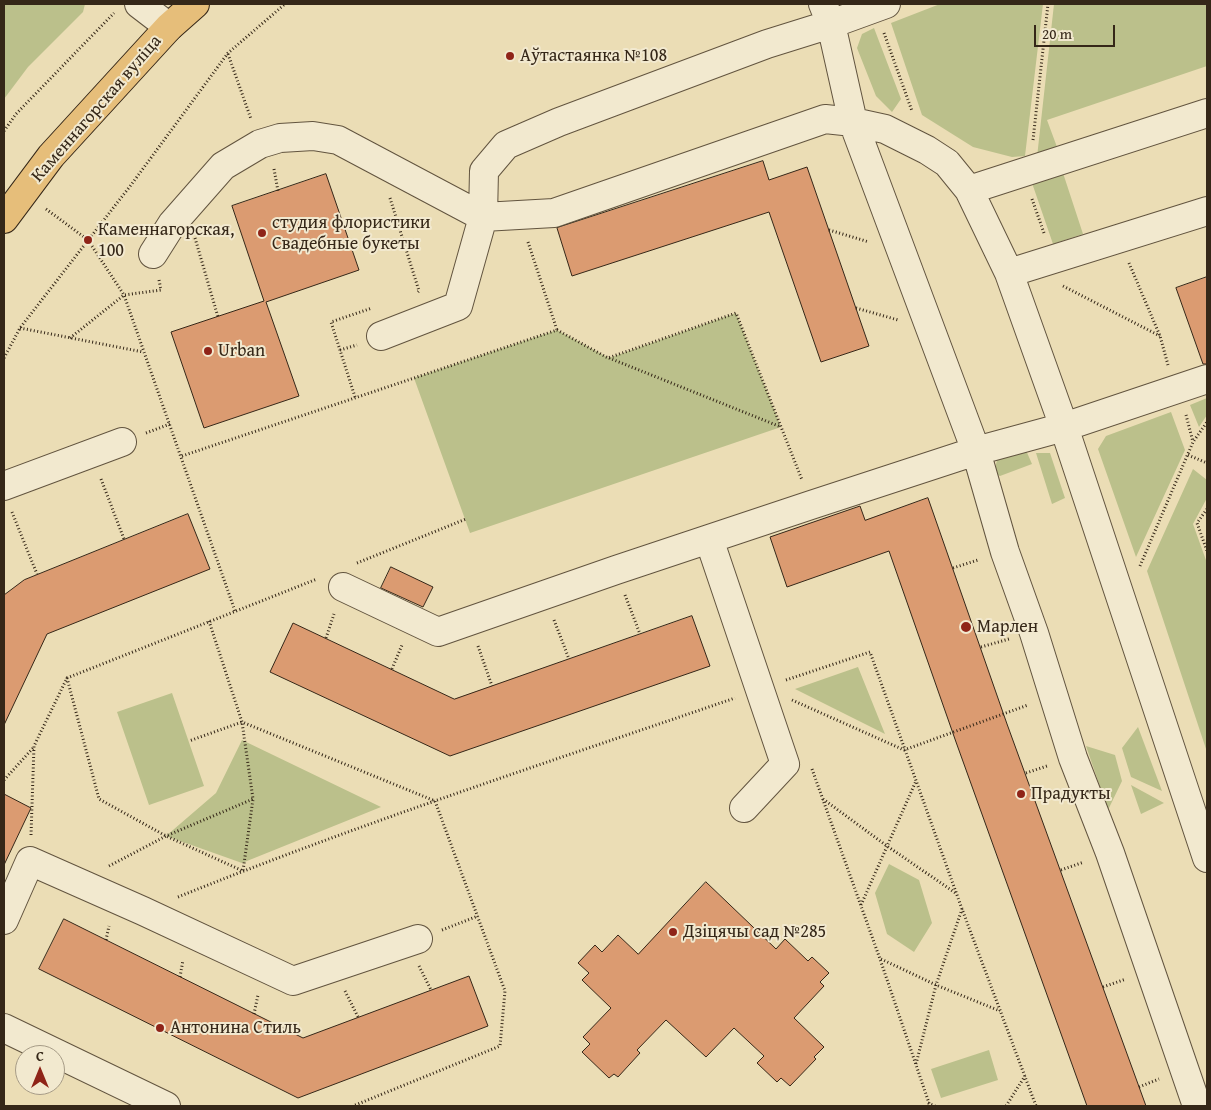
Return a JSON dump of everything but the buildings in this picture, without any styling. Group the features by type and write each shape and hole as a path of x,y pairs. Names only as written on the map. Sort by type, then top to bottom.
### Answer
{"main road":[{"name":"Каменнагорская вуліца","path":"4,219 51,156 169,27 195,4"}],"lane":[{"path":"381,336 458,306 483,217 484,171 506,145 559,122 758,48 827,14 880,6"},
{"path":"128,7 169,27"},
{"path":"827,14 852,122 976,451 1006,552 1073,758 1110,853 1197,1106"},
{"path":"969,190 1207,112"},
{"path":"153,254 172,224 223,166 260,144 280,138 313,136 338,140 483,217 554,213 825,119 885,129 927,150 947,163 969,190 1009,274 1064,427 1207,858"},
{"path":"1009,274 1207,211"},
{"path":"338,577 438,632 811,504 976,451 1064,427 1207,379"},
{"path":"7,498 91,453 122,442"},
{"path":"709,539 785,764 744,808"},
{"path":"4,920 30,861 293,981 418,938"},
{"path":"4,1028 166,1106"}],"path":[{"path":"4,358 20,328 131,185 228,53 285,4"},
{"path":"1032,150 1048,4"},
{"path":"880,6 915,119"},
{"path":"4,131 16,114 128,7"},
{"path":"228,53 260,144"},
{"path":"379,162 419,291 410,294"},
{"path":"23,193 88,240 124,295 236,610"},
{"path":"186,208 218,317"},
{"path":"519,215 557,330 608,358 781,427"},
{"path":"829,230 901,252"},
{"path":"70,338 124,295 161,290 153,254"},
{"path":"1126,258 1160,336 1170,372"},
{"path":"355,397 331,322 375,306"},
{"path":"856,308 931,330"},
{"path":"608,358 736,313 811,504"},
{"path":"20,328 144,352"},
{"path":"182,456 557,330"},
{"path":"1184,410 1193,442"},
{"path":"1137,573 1193,442 1207,422"},
{"path":"91,453 124,539"},
{"path":"1188,455 1207,463"},
{"path":"7,498 37,574"},
{"path":"1207,508 1197,523 1207,551"},
{"path":"4,780 34,746 67,678 236,610 338,577 466,520"},
{"path":"616,570 640,634"},
{"path":"544,596 569,659"},
{"path":"209,621 242,722 253,799 243,871"},
{"path":"469,622 492,686"},
{"path":"143,911 243,871 435,801 870,652 962,909 1036,1106"},
{"path":"67,678 99,800 166,836 243,871"},
{"path":"790,707 787,698 904,750 1053,696"},
{"path":"189,742 242,722 435,801 506,991 500,1046 353,1106"},
{"path":"30,861 34,746"},
{"path":"810,762 880,959 928,1105 935,1106"},
{"path":"861,905 916,780"},
{"path":"823,798 887,846 957,894"},
{"path":"78,882 166,836 253,799"},
{"path":"916,1064 936,985 962,909"},
{"path":"418,938 478,916"},
{"path":"880,959 936,985 1000,1011"},
{"path":"1006,1106 1025,1076"}],"green space":[{"path":"4,4 85,4 83,12 28,67 4,99"},
{"path":"940,4 1043,4 1025,156 1012,157 973,147 922,115 891,23"},
{"path":"1054,4 1207,4 1207,66 1047,120 1057,147 1037,157"},
{"path":"874,28 901,99 892,112 876,96 857,48 862,34"},
{"path":"1063,173 1083,234 1053,244 1032,183"},
{"path":"736,313 781,427 470,533 414,378 557,330 609,358"},
{"path":"1207,398 1207,415 1199,427 1190,405"},
{"path":"1171,412 1185,450 1136,557 1098,449 1106,436"},
{"path":"1025,448 1032,464 1000,476 994,473 997,460"},
{"path":"1036,453 1050,453 1065,498 1052,504"},
{"path":"1193,469 1207,480 1207,498 1193,524 1207,563 1207,752 1147,571"},
{"path":"858,667 885,734 795,689"},
{"path":"172,693 204,786 149,805 117,712"},
{"path":"1138,727 1162,791 1131,777 1122,748"},
{"path":"242,740 381,807 242,863 166,836 216,793"},
{"path":"1086,746 1115,755 1122,781 1108,810"},
{"path":"1131,785 1164,803 1141,814"},
{"path":"889,864 919,880 932,923 914,952 887,934 875,893"},
{"path":"989,1050 998,1080 941,1098 931,1069"}],"place":[{"name":"Аўтастаянка №108","path":"510,56"},
{"name":"студия флористики Свадебные букеты","path":"262,233"},
{"name":"Каменнагорская, 100","path":"88,240"},
{"name":"Urban","path":"208,351"},
{"name":"Марлен","path":"966,627"},
{"name":"Прадукты","path":"1021,794"},
{"name":"Дзіцячы сад №285","path":"673,932"},
{"name":"Антонина Стиль","path":"160,1028"}]}
